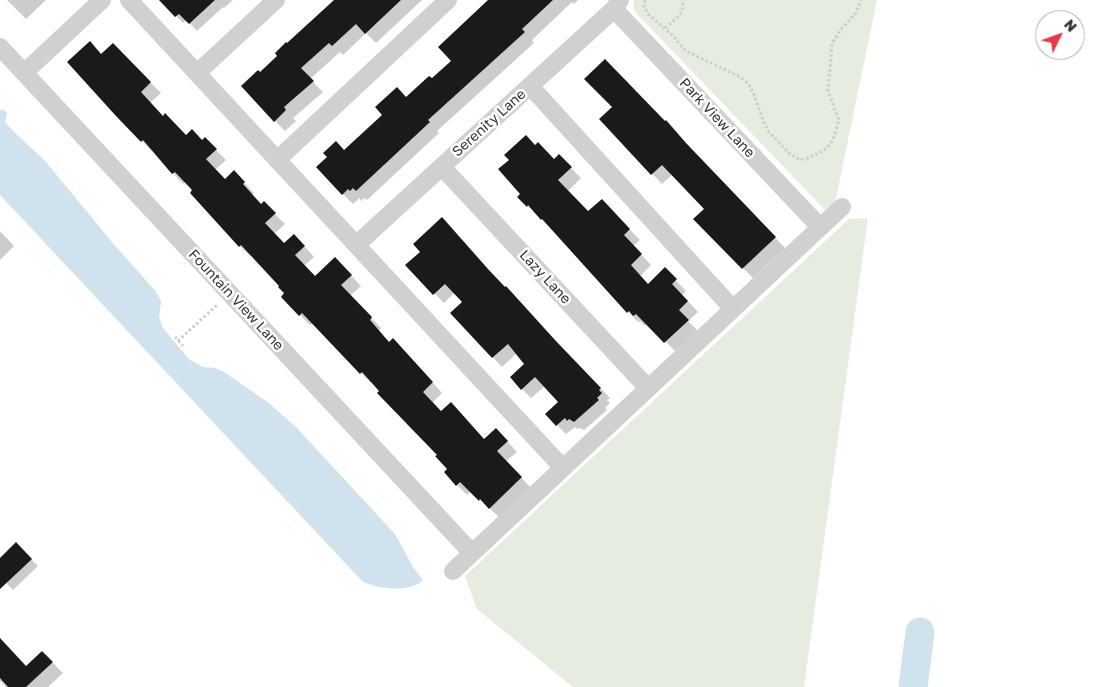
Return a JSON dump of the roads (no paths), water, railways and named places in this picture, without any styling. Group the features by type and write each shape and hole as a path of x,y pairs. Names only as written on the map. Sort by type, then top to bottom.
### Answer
{"street":[{"path":"24,73 102,0"},
{"path":"128,0 563,468"},
{"path":"197,74 276,0"},
{"path":"278,160 448,0"},
{"name":"Serenity Lane","path":"356,245 617,4"},
{"name":"Park View Lane","path":"617,4 820,227"},
{"name":"Fountain View Lane","path":"0,47 472,553"},
{"path":"530,86 733,309"},
{"name":"Lazy Lane","path":"442,167 648,388"},
{"path":"453,571 842,207"}],"water":[{"path":"0,110 4,110 7,113 5,122 45,161 157,293 161,301 159,317 163,328 190,360 203,367 215,368 224,372 266,401 295,426 395,534 413,567 423,580 410,587 402,588 386,588 363,582 0,195"}],"waterway":[{"path":"913,687 920,632"}]}
